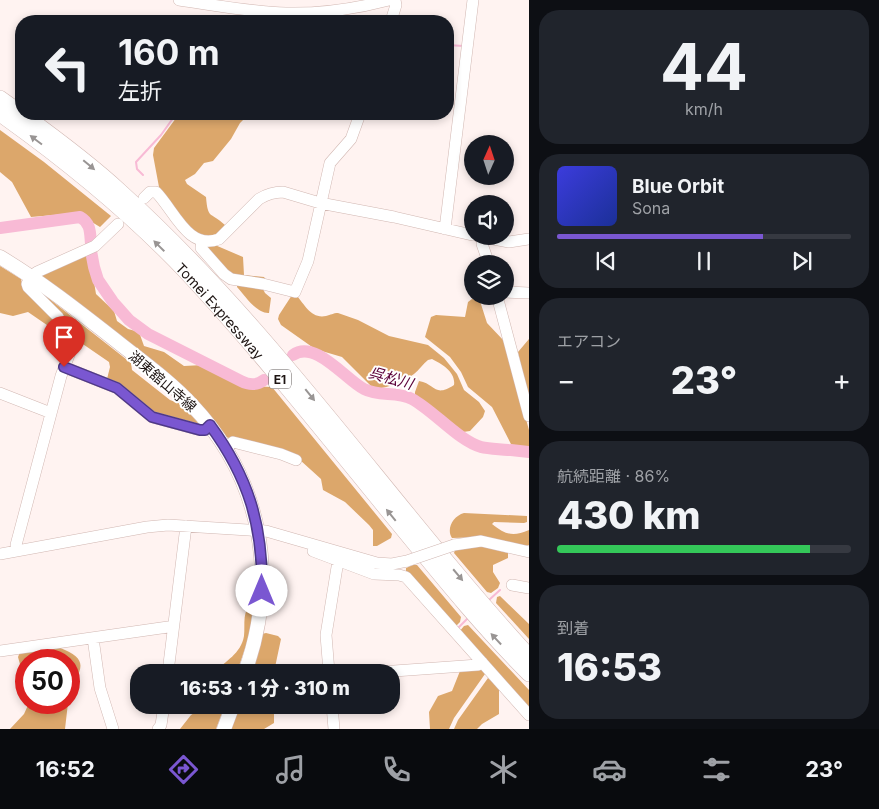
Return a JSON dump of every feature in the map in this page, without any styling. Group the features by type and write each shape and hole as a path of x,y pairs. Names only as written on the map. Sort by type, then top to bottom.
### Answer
{"highway":[{"name":"Tomei Expressway","path":"0,98 15,108"},
{"name":"Tomei Expressway","path":"0,114 42,144 111,200 185,271 287,387 445,581 529,674"},
{"name":"Tomei Expressway","path":"31,120 120,190 193,262 248,322 455,572 529,656"}],"main road":[{"name":"湖東舘山寺線","path":"0,257 31,276 62,299 170,384 191,403 226,448 246,488 259,530 262,573 260,609 254,644 247,664"},
{"path":"224,729 230,714"}],"street":[{"path":"179,0 273,12 306,13 335,5 388,0"},
{"path":"393,15 396,5 395,0"},
{"path":"446,229 473,0"},
{"path":"202,241 201,248 232,283 263,284 295,292 308,261 330,163 351,139 358,120"},
{"path":"144,198 150,192 156,192 191,236 202,241 219,239 259,200 270,193 283,192 320,203 464,233"},
{"path":"17,551 16,545 51,413 72,343 58,317 27,286 31,276 95,246 118,224"},
{"path":"514,241 529,239"},
{"path":"514,292 529,293"},
{"path":"499,305 529,416"},
{"path":"64,367 117,388 146,414 158,420 200,430 205,430 210,425"},
{"path":"0,393 51,413"},
{"path":"226,448 233,442 281,454 296,460"},
{"path":"0,554 161,525 259,530 294,538 376,562 392,564 407,561 454,545 482,541 529,552"},
{"path":"169,664 186,526"},
{"path":"294,538 293,543 301,547 374,574 406,577 529,715"},
{"path":"328,664 326,635 338,561"},
{"path":"512,585 529,588"},
{"path":"0,651 173,628"},
{"path":"93,638 100,688 113,729"},
{"path":"400,671 478,665 482,662"},
{"path":"158,729 161,725 163,714"},
{"path":"333,714 334,729"}],"shaded area":[{"path":"175,120 243,120 231,139 213,161 204,163 195,174 185,180 187,184 206,197 209,212 225,225 217,236 197,236 160,191 153,155 154,148"},
{"path":"0,130 44,162 111,216 100,227 77,213 31,217 12,182 0,172"},
{"path":"215,245 243,257 244,275 264,277 266,280 232,277 206,246"},
{"path":"86,255 90,258 96,294 114,311 117,321 128,329 139,332 144,346 164,352 184,366 203,365 209,367 245,386 272,387 392,534 391,538 377,546 373,546 373,530 369,525 345,502 323,490 321,479 300,460 226,437 41,275"},
{"path":"0,266 21,279 22,284 47,309 63,334 60,334 28,312 13,316 0,313"},
{"path":"237,285 263,289 271,298 269,313 256,308"},
{"path":"38,290 131,363 132,370 170,400 181,404 200,425 152,414 107,379 110,367 109,362 74,338"},
{"path":"292,295 297,296 316,315 326,316 338,313 358,320 389,336 428,345 444,358 457,374 464,390 479,402 485,411 483,417 470,431 463,432 415,397 419,381 439,390 447,389 454,385 451,372 432,359 428,360 414,374 400,382 383,388 373,388 342,357 315,349 281,325 278,319 279,315"},
{"path":"467,305 481,305 487,323 504,341 529,430 529,449 512,446 492,407 468,387 461,372 450,357 425,337 431,317 436,315 465,317"},
{"path":"529,339 529,403 518,352"},
{"path":"464,513 527,516 527,522 524,523 494,522 492,524 501,531 510,534 518,534 529,530 529,545 524,546 482,537 452,538 450,527 457,517"},
{"path":"481,546 508,553 508,558 493,565 493,572 500,583 498,588 491,593 487,592 454,553 455,550"},
{"path":"417,565 461,617 460,622 456,626 406,572 406,568"},
{"path":"500,596 529,624 529,639 496,603 497,597"},
{"path":"247,609 252,610 252,618 240,664 224,664 240,648 244,636"},
{"path":"468,625 529,690 529,710 459,632 464,626"},
{"path":"262,634 278,636 281,639 276,664 253,664"},
{"path":"58,647 62,649 43,649"},
{"path":"481,669 485,674 454,718 449,729 430,729 429,712 438,696 452,691 460,671"},
{"path":"488,678 499,688 499,714 477,729 454,729 458,720"},
{"path":"24,714 67,714 65,729 10,729"},
{"path":"222,714 216,729 180,729 191,715"},
{"path":"235,714 274,714 274,723 264,729 230,729"}],"waterway":[{"path":"454,45 463,46"},
{"path":"143,175 137,169 136,162 161,135 172,120"},
{"name":"呉松川","path":"0,228 80,217 88,225 91,244"},
{"name":"呉松川","path":"91,251 98,280 113,302 129,320 148,334 244,382 255,384 264,380"},
{"name":"呉松川","path":"293,355 302,351 311,352 320,356 364,389 412,399 473,444 484,448 508,450"},
{"name":"呉松川","path":"511,450 529,452"},
{"path":"489,600 500,590"},
{"path":"457,629 468,618"}],"route":[{"path":"64,367 117,388 146,414 158,420 200,430 205,430 210,425 234,462 251,502 259,530 262,591"}]}
